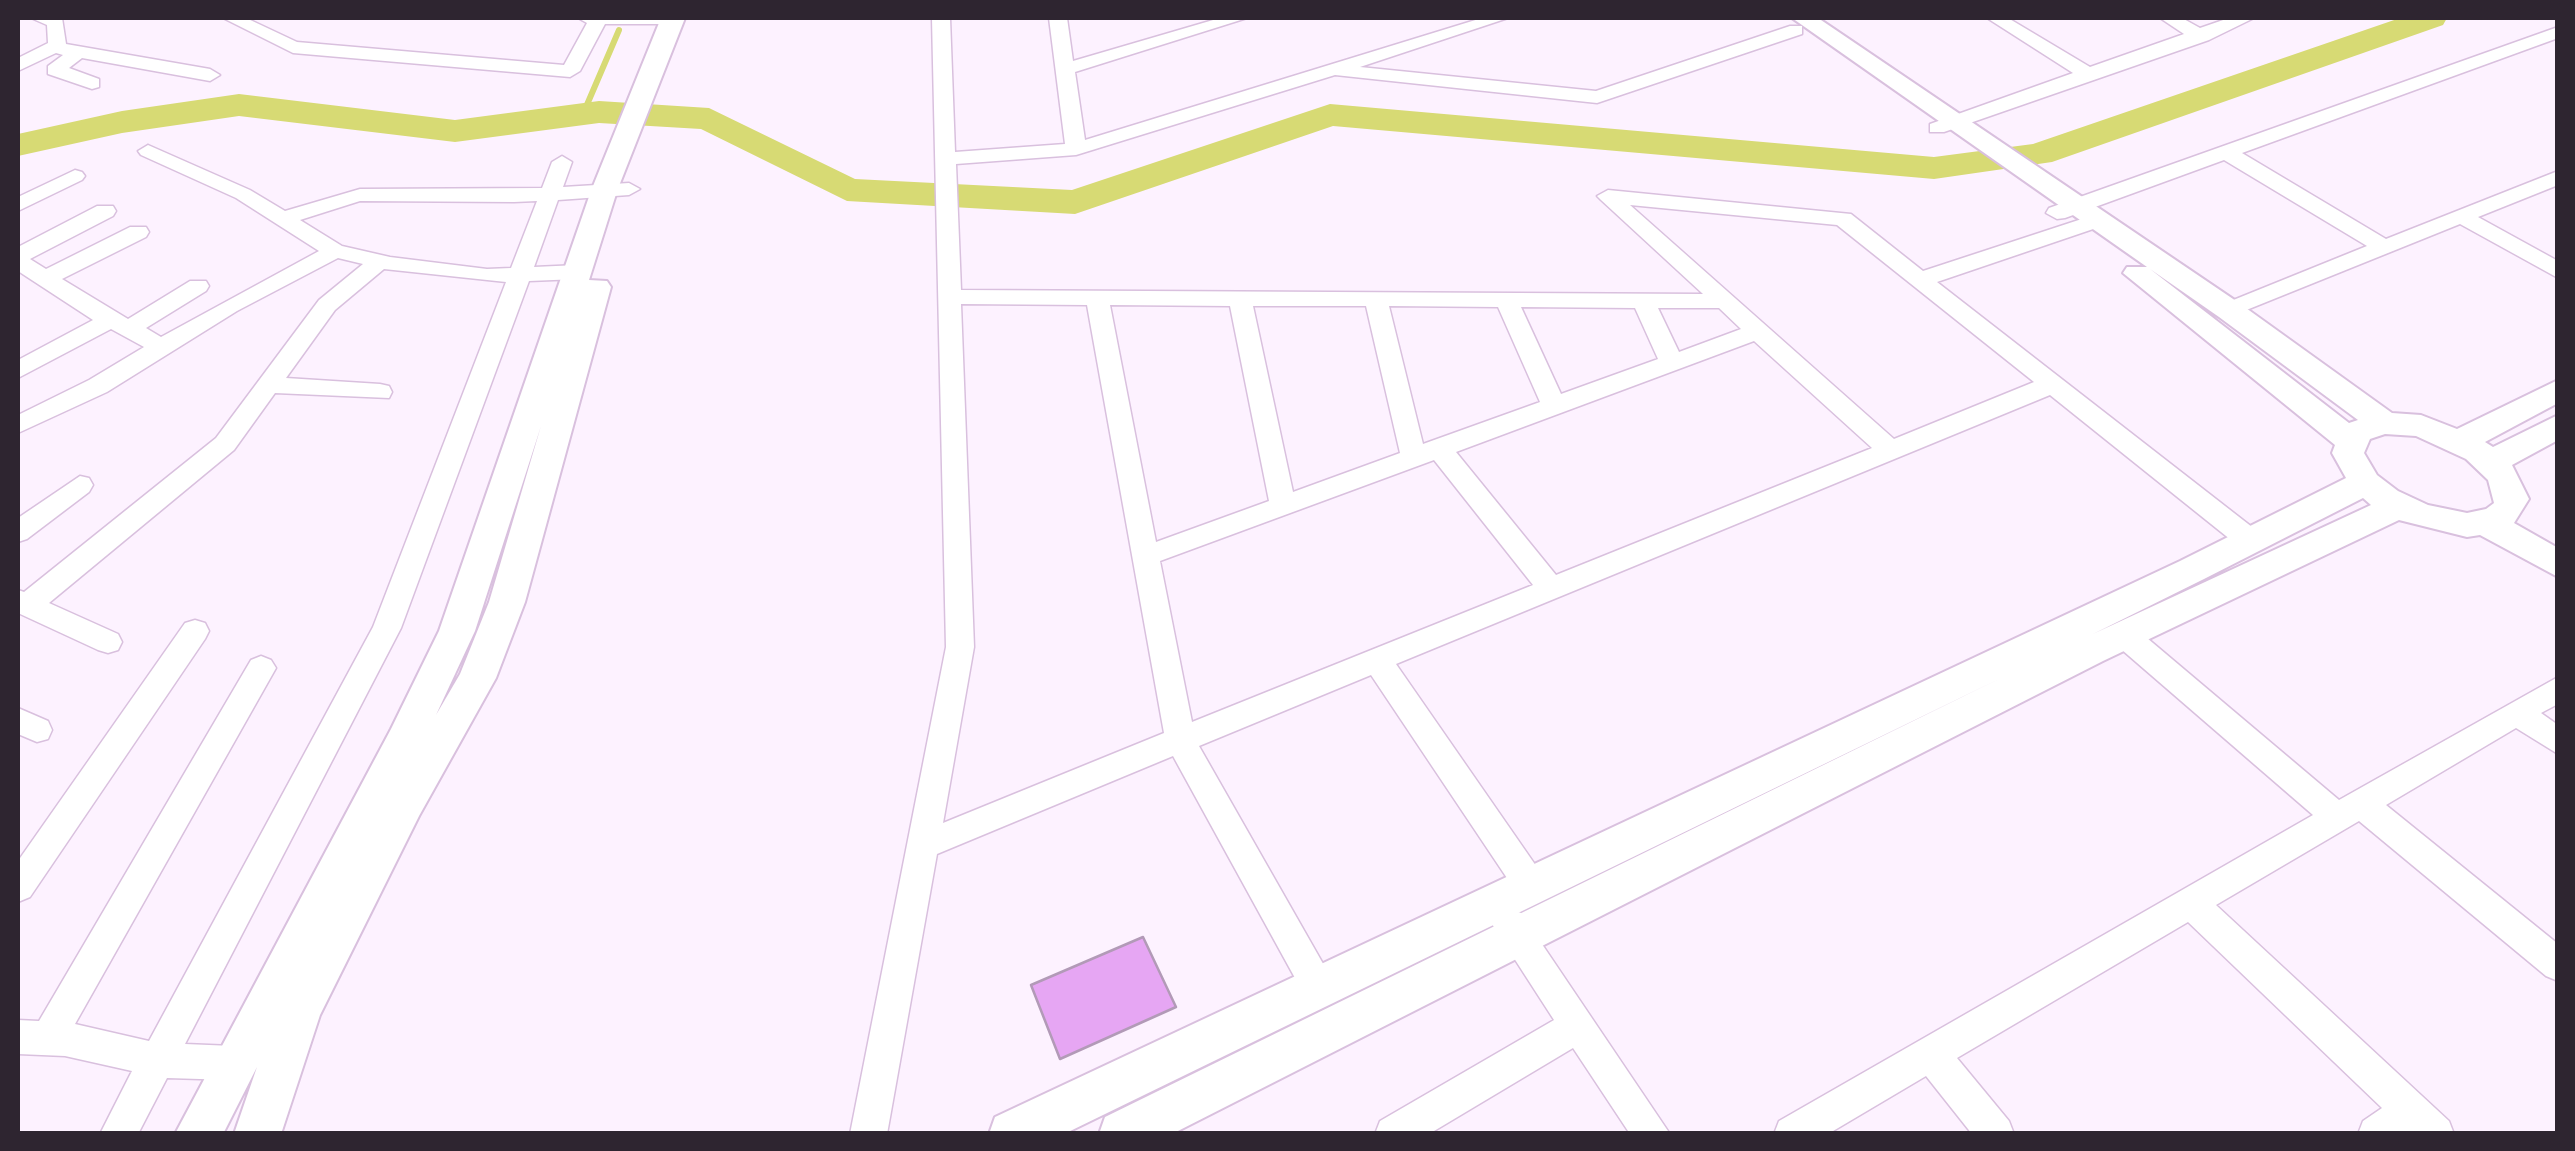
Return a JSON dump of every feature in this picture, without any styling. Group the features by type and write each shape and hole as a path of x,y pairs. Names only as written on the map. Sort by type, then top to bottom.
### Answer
{"street":[{"path":"18,28 41,18 56,22 60,33 56,46"},
{"path":"232,18 294,47 331,53 570,70 598,18"},
{"path":"198,1134 458,632 578,272 632,150 679,18 587,18"},
{"path":"868,1134 960,646 941,18"},
{"path":"1058,18 1076,150"},
{"path":"1065,69 1238,18"},
{"path":"1422,18 1442,35"},
{"path":"946,162 1076,150 1500,18"},
{"path":"1996,18 2088,74"},
{"path":"2170,18 2202,36"},
{"path":"1950,128 2245,18"},
{"path":"1330,70 1597,96 1792,22 2069,211 2229,310 2384,423"},
{"path":"1922,280 2069,211 2558,32"},
{"path":"18,65 56,46 210,76"},
{"path":"79,51 55,70 92,83"},
{"path":"148,151 243,194 335,251 379,262 487,276 578,272"},
{"path":"2226,152 2384,248"},
{"path":"118,1134 387,628 562,162"},
{"path":"18,206 75,176"},
{"path":"2229,310 2558,177"},
{"path":"285,219 312,207 360,195 616,190"},
{"path":"257,1134 300,1009 405,804 477,678 501,617 616,190"},
{"path":"1890,450 1608,196 1843,219 2251,541"},
{"path":"105,211 18,259 43,280 162,347"},
{"path":"2069,211 2350,440"},
{"path":"2461,216 2558,271"},
{"path":"43,280 138,232"},
{"path":"18,425 98,386 228,306 335,251"},
{"path":"108,642 22,603 225,444 327,305 379,262"},
{"path":"18,370 198,286"},
{"path":"951,297 1724,300"},
{"path":"1097,298 1180,740 1318,987"},
{"path":"1240,298 1283,506"},
{"path":"1376,299 1426,453 1552,588"},
{"path":"1506,300 1554,406"},
{"path":"1642,300 1672,363"},
{"path":"1146,556 1758,331"},
{"path":"923,846 2053,384"},
{"path":"272,385 380,392"},
{"path":"2460,441 2558,390"},
{"path":"2498,516 2509,487 2491,462 2460,441 2421,426 2384,423 2357,432 2350,440 2348,453 2353,468 2365,483 2398,506 2445,522 2498,516 2558,538"},
{"path":"2491,462 2558,426"},
{"path":"1012,1134 1318,987 1506,919 1531,886 2365,483"},
{"path":"18,532 80,485"},
{"path":"1122,1134 1506,919 2398,506"},
{"path":"2498,516 2558,564"},
{"path":"18,887 196,631"},
{"path":"2124,635 2349,810 2558,965"},
{"path":"1378,660 1531,886"},
{"path":"32,1038 261,668"},
{"path":"1792,1134 2558,689"},
{"path":"2517,712 2558,742"},
{"path":"2190,902 2423,1122"},
{"path":"1506,919 1652,1134"},
{"path":"1393,1134 1578,1025"},
{"path":"32,1038 65,1039 158,1060 233,1062"},
{"path":"1930,1053 1996,1134"},
{"path":"2376,1134 2423,1122"}],"building":[{"path":"1143,937 1176,1007 1060,1059 1031,985"}],"waterway":[{"path":"18,145 122,122 239,105 455,131 599,112 709,119 847,190 1075,202 1330,115 1934,168 2039,154 2431,18"},
{"path":"583,114 619,30"}]}
